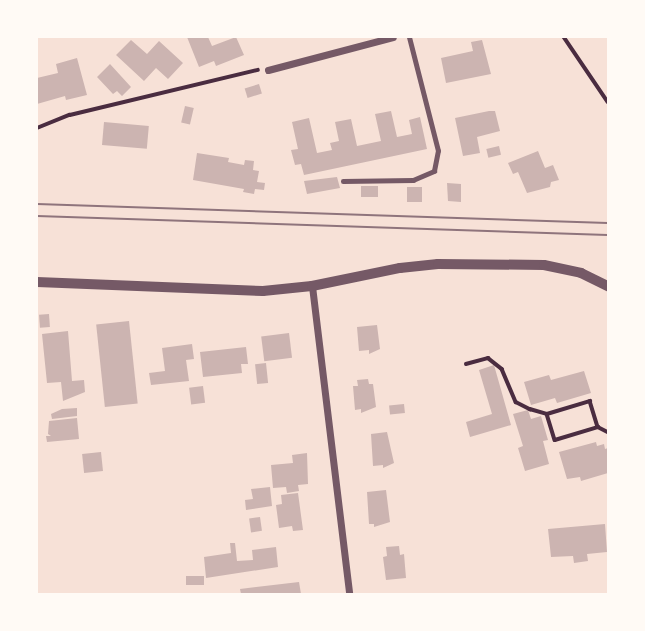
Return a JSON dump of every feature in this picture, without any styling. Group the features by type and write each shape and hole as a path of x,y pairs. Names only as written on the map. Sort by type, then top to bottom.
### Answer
{"street":[{"path":"268,70 393,37"},
{"path":"37,282 263,291 312,286 400,268 438,264 544,265 581,273 608,286"},
{"path":"312,286 349,594"}],"lane":[{"path":"343,181 413,180 434,171 438,151 410,37"}],"path":[{"path":"564,37 608,102"},
{"path":"37,128 96,108 250,70 268,70"},
{"path":"466,364 488,358 502,369 516,402 547,414 590,401 598,428"},
{"path":"547,414 555,440 598,428 608,432"}],"building":[{"path":"187,37 208,37 212,46 236,37 244,55 216,66 214,61 199,67"},
{"path":"131,40 147,54 159,41 183,63 168,79 156,68 144,81 116,55"},
{"path":"482,40 491,74 446,83 441,58 473,51 471,42"},
{"path":"77,58 87,95 66,100 65,96 37,104 37,78 58,73 56,64"},
{"path":"110,64 131,87 122,96 117,91 113,94 97,77"},
{"path":"259,84 262,94 248,98 245,88"},
{"path":"185,106 194,108 190,125 181,123"},
{"path":"391,111 397,137 412,134 409,120 420,117 427,149 304,175 301,164 295,165 291,150 298,149 292,122 309,118 317,153 332,150 330,143 339,141 335,122 351,119 357,146 381,141 375,114"},
{"path":"495,111 500,131 477,137 480,153 463,156 455,118"},
{"path":"104,122 149,126 147,149 102,145"},
{"path":"499,146 501,155 488,158 486,149"},
{"path":"538,151 545,168 553,165 559,180 551,182 550,187 527,193 518,172 513,174 508,163"},
{"path":"197,153 229,158 228,162 244,165 245,160 254,161 253,170 259,171 257,182 265,183 264,190 255,189 254,194 243,192 244,189 193,180"},
{"path":"337,177 340,188 307,194 304,181"},
{"path":"447,183 461,184 461,202 448,201"},
{"path":"361,186 378,186 378,197 361,197"},
{"path":"407,187 422,187 422,202 407,202"},
{"path":"49,314 50,327 40,328 39,315"},
{"path":"129,321 138,404 105,407 96,324"},
{"path":"377,325 380,349 369,354 369,350 359,351 357,327"},
{"path":"68,331 72,381 84,380 85,392 63,401 61,382 47,383 42,334"},
{"path":"289,333 292,358 264,361 261,336"},
{"path":"192,344 194,359 186,360 189,381 151,385 149,373 165,371 162,348"},
{"path":"246,347 248,364 241,364 242,373 203,377 200,352"},
{"path":"266,363 268,383 257,384 255,364"},
{"path":"494,365 511,425 470,437 466,422 492,414 479,370"},
{"path":"584,371 591,393 557,403 555,398 531,405 524,382 549,375 551,380"},
{"path":"368,379 369,384 373,384 376,407 361,413 361,409 355,410 353,386 358,386 357,380"},
{"path":"203,386 205,403 191,405 189,388"},
{"path":"404,404 405,413 390,415 389,406"},
{"path":"77,408 77,416 52,419 51,414 62,409"},
{"path":"528,410 531,419 541,416 548,440 543,441 549,464 525,471 518,448 523,446 513,414"},
{"path":"77,418 79,439 47,442 46,436 51,436 48,434 49,421"},
{"path":"387,432 394,463 383,468 383,465 373,466 371,434"},
{"path":"596,442 597,446 604,444 605,449 608,448 608,473 581,481 580,477 567,479 559,452"},
{"path":"101,452 103,471 84,473 82,454"},
{"path":"307,453 308,484 298,485 299,491 287,493 286,487 273,488 271,465 293,463 292,455"},
{"path":"270,487 272,506 246,510 245,500 253,499 251,489"},
{"path":"386,490 390,522 374,527 374,524 369,524 367,492"},
{"path":"298,493 303,530 293,531 292,526 279,528 276,505 282,504 281,495"},
{"path":"260,517 262,531 251,532 249,519"},
{"path":"605,524 607,552 587,554 588,561 574,563 573,556 551,557 548,529"},
{"path":"230,543 235,543 237,561 253,560 252,550 276,547 278,567 206,578 204,557 231,553"},
{"path":"399,546 400,555 404,554 406,578 386,580 383,557 387,556 386,547"},
{"path":"186,576 204,576 204,585 186,585"},
{"path":"299,582 301,594 241,594 240,589"}],"tram line":[{"path":"37,204 608,223"},
{"path":"37,216 608,235"}]}
